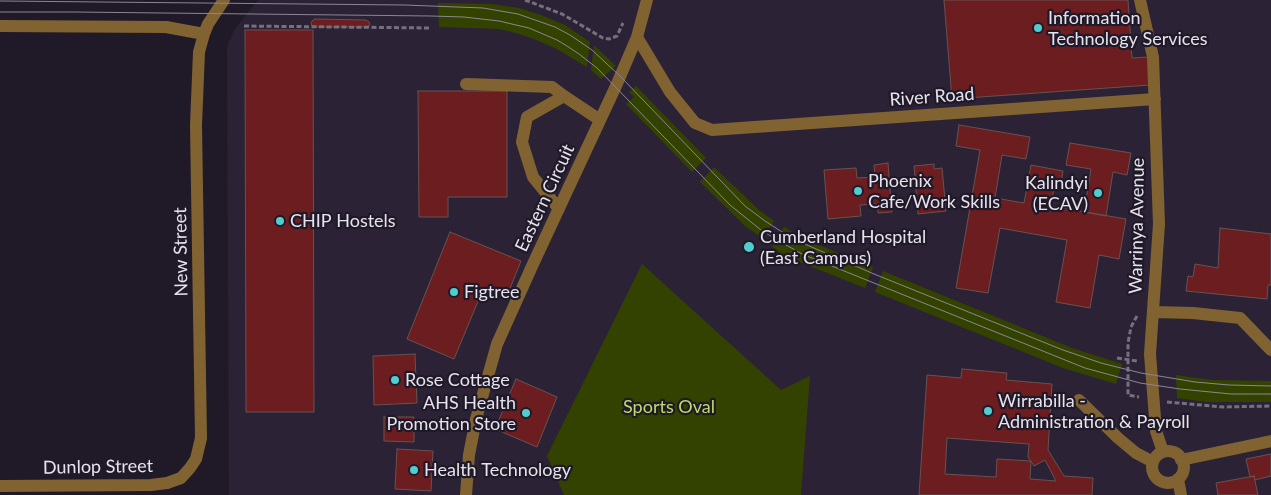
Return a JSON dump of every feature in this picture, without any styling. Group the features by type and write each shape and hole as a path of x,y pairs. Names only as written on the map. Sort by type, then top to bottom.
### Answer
{"street":[{"name":"New Street","path":"190,468 196,459 201,438 196,101 199,52 204,34 214,13 224,0"},
{"name":"Eastern Circuit","path":"466,495 476,419 497,344 637,37 647,0"},
{"name":"Warrinya Avenue","path":"1140,0 1153,57 1158,224 1150,354 1156,431 1164,452"},
{"path":"0,26 166,27 204,34"},
{"name":"River Road","path":"637,37 670,92 695,123 712,130 1155,99"},
{"path":"466,84 552,87 600,120"},
{"path":"559,209 534,177 522,142 527,117 564,96"},
{"path":"1153,312 1192,313 1240,318 1271,350"},
{"path":"1078,400 1136,453 1153,462"},
{"path":"1181,460 1271,441"},
{"path":"1164,452 1174,453 1178,456 1183,470 1178,479 1169,483 1159,481 1152,473 1155,458 1164,452"},
{"name":"Dunlop Street","path":"0,486 151,485 167,483 181,478 190,468"},
{"path":"1178,479 1181,495"}],"path":[{"path":"525,0 562,14 603,38 609,39 617,36 625,18"},
{"path":"244,26 430,28"},
{"path":"1117,358 1128,360 1128,395"},
{"path":"1170,402 1223,407 1271,406"}],"shaded area":[{"name":"Cumberland Hospital (East Campus)","path":"258,0 1271,0 1271,495 229,495 227,47 234,30"}],"green space":[{"path":"438,3 492,4 519,8 565,25 590,42 587,67 557,49 516,33 499,29 439,27"},
{"path":"594,45 616,66 601,79 591,70"},
{"path":"636,86 706,158 692,172 626,104 634,97 629,92"},
{"path":"714,167 759,210 774,221 762,238 745,226 700,182"},
{"path":"784,227 811,242 873,267 865,288 802,263 772,247"},
{"name":"Sports Oval","path":"642,264 781,390 810,376 801,495 564,495 547,456"},
{"path":"883,271 1072,348 1122,364 1116,384 1063,368 875,292"},
{"path":"1176,375 1212,380 1271,381 1271,402 1207,402 1177,398"}],"building":[{"name":"Information Technology Services","path":"944,0 1128,0 1132,58 1148,57 1150,85 952,99"},
{"path":"315,19 366,20 370,24 366,27 315,27 311,23"},
{"name":"CHIP Hostels","path":"245,30 313,30 314,412 246,412"},
{"path":"418,91 507,91 507,197 448,197 448,217 419,217"},
{"path":"959,125 1030,137 1026,159 1002,155 995,198 1024,203 1031,165 1063,171 1061,183 1055,182 1051,206 1126,219 1119,259 1099,255 1090,308 1056,302 1067,240 1000,228 988,293 956,288 980,150 956,146"},
{"name":"Kalindyi (ECAV)","path":"1070,143 1131,153 1127,175 1113,172 1106,216 1084,212 1091,169 1066,165"},
{"name":"Phoenix Cafe/Work Skills","path":"888,163 892,212 878,213 877,204 860,205 861,216 828,219 824,170 856,168 857,178 875,177 874,165"},
{"path":"934,164 934,169 942,168 946,211 918,214 914,166"},
{"path":"1220,228 1271,234 1271,285 1268,285 1267,299 1186,291 1188,276 1193,277 1195,264 1218,268"},
{"name":"Figtree","path":"450,232 521,261 507,296 484,287 454,359 407,339"},
{"name":"Rose Cottage","path":"415,354 417,403 374,405 373,356"},
{"name":"Wirrabilla - Administration & Payroll","path":"962,369 1007,373 1006,380 1052,384 1048,450 1064,476 1093,478 1092,495 919,495 927,375 961,378","holes":["947,438 1029,444 1028,457 1031,461 997,459 996,477 945,474","1045,460 1056,481 1030,479 1031,461 1034,466"]},
{"name":"AHS Health Promotion Store","path":"516,379 557,397 537,447 495,429"},
{"name":"Health Technology","path":"384,417 414,417 414,442 384,441"},
{"name":"Health Technology","path":"397,449 433,451 431,491 395,489"},
{"path":"1271,454 1271,476 1255,480 1254,476 1250,477 1246,459"},
{"path":"1254,476 1258,495 1218,495 1216,483"}],"tram line":[{"path":"0,1 405,5 483,8 518,14 555,27 592,50 620,76 745,206 793,239 874,274 1063,350 1101,363 1141,373 1195,382 1271,386"},
{"path":"0,12 431,16 499,21 529,28 557,40 597,68 730,205 761,230 802,254 1085,368 1140,383 1180,389 1231,394 1271,394"}],"place":[{"name":"Information Technology Services","path":"1038,28"},
{"name":"Phoenix Cafe/Work Skills","path":"858,191"},
{"name":"Kalindyi (ECAV)","path":"1098,193"},
{"name":"CHIP Hostels","path":"280,221"},
{"name":"Cumberland Hospital (East Campus)","path":"749,247"},
{"name":"Figtree","path":"454,292"},
{"name":"Rose Cottage","path":"395,380"},
{"name":"Wirrabilla - Administration & Payroll","path":"988,411"},
{"name":"AHS Health Promotion Store","path":"526,413"},
{"name":"Health Technology","path":"414,470"}]}
